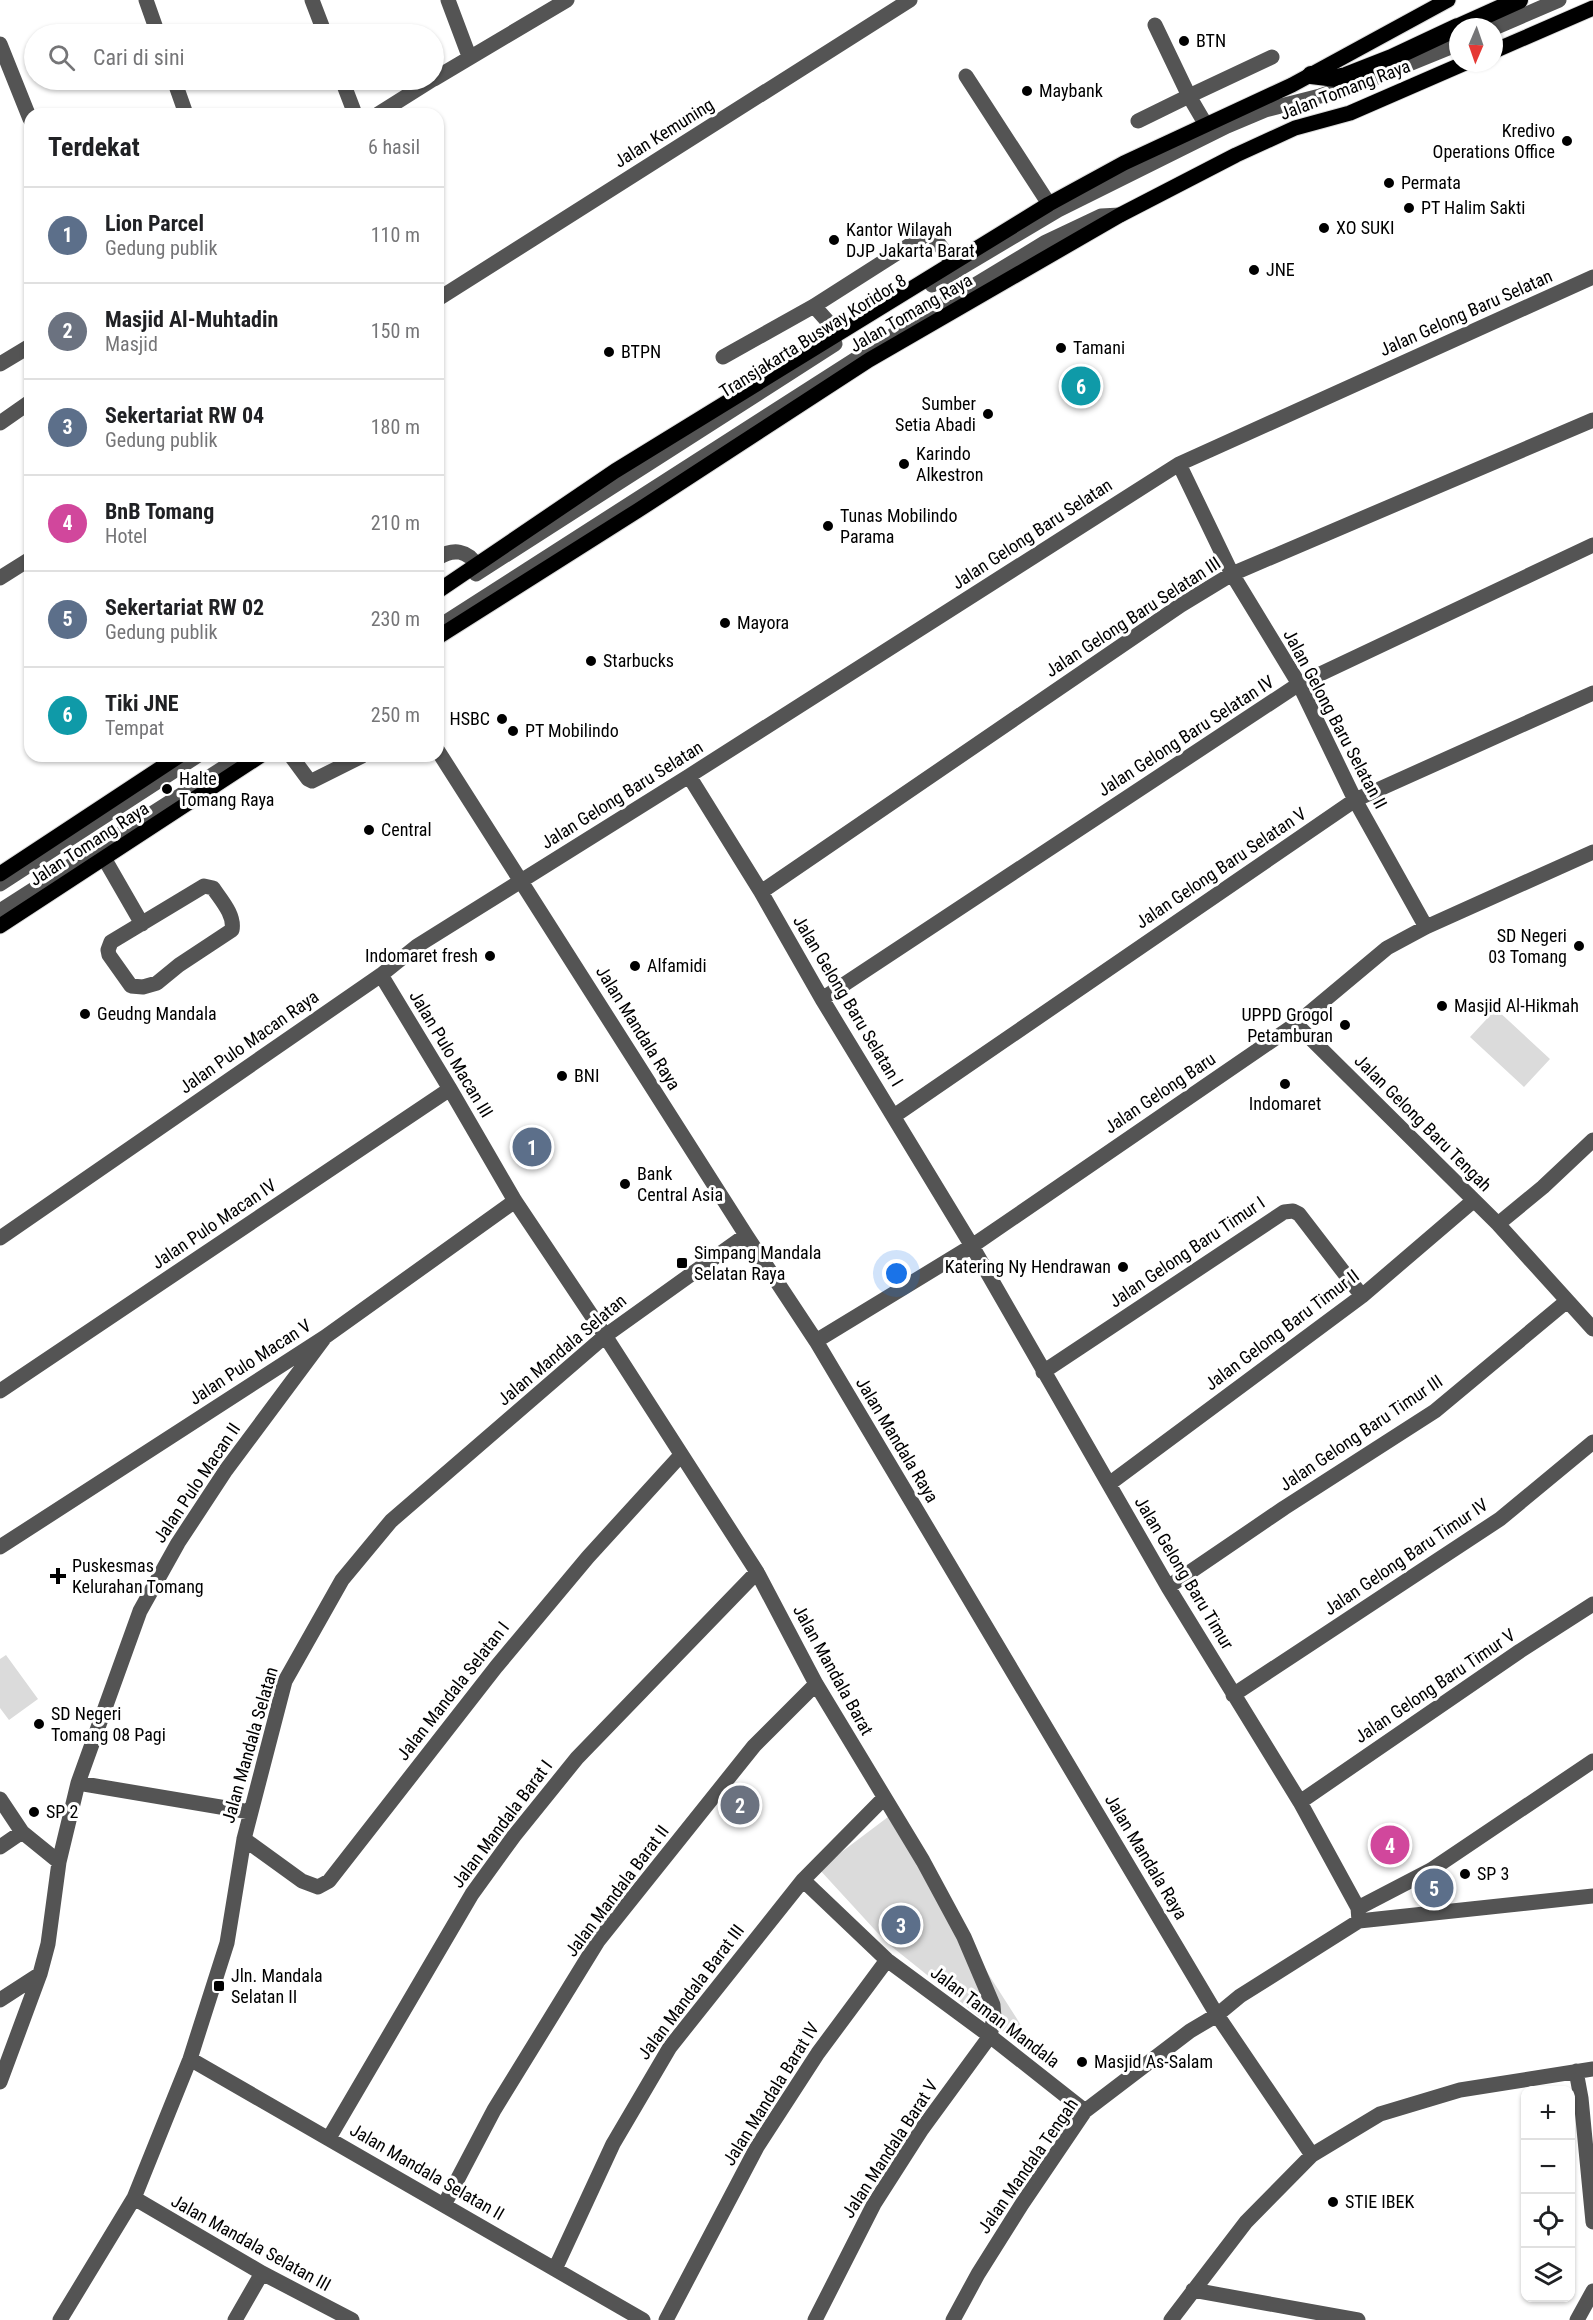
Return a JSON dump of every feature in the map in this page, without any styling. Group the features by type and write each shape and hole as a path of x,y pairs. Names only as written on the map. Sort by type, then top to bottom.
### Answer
{"highway":[{"path":"1478,18 1519,0"},
{"path":"1311,75 1336,78 1346,76 1392,58 1449,31"}],"main road":[{"name":"Jalan Tomang Raya","path":"444,587 615,471 1049,204 1124,164 1311,75 1448,0"},
{"path":"1503,47 1593,8"},
{"name":"Jalan Tomang Raya","path":"444,633 637,511 868,360 1120,214 1295,128 1350,112 1449,70"},
{"name":"Jalan Tomang Raya","path":"0,874 170,762"},
{"name":"Jalan Tomang Raya","path":"0,926 251,762"}],"street":[{"path":"146,0 154,24"},
{"path":"312,0 321,24"},
{"path":"448,0 469,56"},
{"path":"444,72 567,0"},
{"name":"Jalan Kemuning","path":"444,295 910,0"},
{"path":"1503,24 1559,0"},
{"path":"1155,26 1189,96 1206,125"},
{"path":"0,44 26,108"},
{"name":"Transjakarta Busway Koridor 8","path":"444,595 619,480 884,313 1058,210 1227,126 1265,110 1367,81 1449,48"},
{"path":"1138,121 1272,57"},
{"path":"966,76 1049,204"},
{"path":"178,90 184,108"},
{"path":"346,90 353,108"},
{"path":"387,108 416,90"},
{"path":"444,623 717,446 928,313 1046,242 1101,216 1120,214"},
{"path":"723,357 814,306 930,232 953,263"},
{"name":"Jalan Gelong Baru Selatan","path":"522,880 1179,464 1593,277"},
{"path":"814,306 838,333"},
{"path":"0,364 24,350"},
{"path":"0,423 24,406"},
{"name":"Jalan Gelong Baru Selatan III","path":"761,892 1181,605 1232,574 1593,420"},
{"name":"Jalan Gelong Baru Selatan II","path":"1179,464 1232,574 1299,684 1355,800 1426,927"},
{"name":"Jalan Gelong Baru Selatan IV","path":"822,999 1299,684 1593,545"},
{"path":"444,554 461,551 473,559 477,566"},
{"path":"0,578 24,563"},
{"name":"Jalan Gelong Baru Selatan V","path":"894,1116 1355,800 1593,693"},
{"name":"Jalan Mandala Raya","path":"444,760 816,1341 1217,2015 1312,2156"},
{"path":"0,884 188,762"},
{"path":"0,911 233,762"},
{"path":"295,762 312,781 350,762"},
{"name":"Jalan Gelong Baru Selatan I","path":"689,776 761,892 822,999 972,1246"},
{"name":"Jalan Gelong Baru","path":"816,1341 972,1246 1296,1024 1387,948 1426,927 1593,852"},
{"path":"104,858 142,924"},
{"name":"Jalan Pulo Macan Raya","path":"0,1238 381,975 417,946 522,880"},
{"path":"204,886 213,888 230,914 233,924 232,930 179,965 157,983 143,987 131,986 109,956 108,950 111,942 142,924 204,886"},
{"name":"Jalan Pulo Macan III","path":"381,975 515,1201 605,1336"},
{"name":"Jalan Gelong Baru Tengah","path":"1296,1024 1498,1224 1593,1329"},
{"name":"Jalan Pulo Macan IV","path":"0,1391 450,1089"},
{"path":"1498,1224 1543,1188 1593,1140"},
{"name":"Jalan Pulo Macan V","path":"1,1545 326,1337 515,1201"},
{"name":"Jalan Gelong Baru Timur II","path":"1109,1484 1362,1296 1473,1201"},
{"name":"Jalan Gelong Baru Timur I","path":"1043,1372 1284,1212 1293,1211 1299,1214 1362,1296"},
{"name":"Jalan Mandala Selatan","path":"60,2320 134,2198 190,2060 227,1943 244,1839 285,1681 342,1580 391,1521 605,1336 746,1235"},
{"name":"Jalan Gelong Baru Timur","path":"972,1246 1168,1587 1300,1802 1359,1915"},
{"name":"Jalan Gelong Baru Timur III","path":"1168,1587 1284,1508 1435,1411 1567,1301"},
{"name":"Jalan Mandala Barat","path":"605,1336 757,1572 816,1684 923,1861 964,1937 990,1995 994,2017 990,2036"},
{"name":"Jalan Pulo Macan II","path":"0,2082 40,1974 48,1944 59,1862 78,1783 140,1611 178,1543 226,1470 326,1337"},
{"name":"Jalan Gelong Baru Timur IV","path":"1233,1695 1500,1519 1593,1442"},
{"name":"Jalan Mandala Selatan I","path":"244,1839 302,1881 318,1887 329,1881 496,1666 588,1557 681,1455"},
{"name":"Jalan Mandala Barat I","path":"329,2138 472,1894 514,1836 577,1758 757,1572"},
{"name":"Jalan Gelong Baru Timur V","path":"1300,1802 1520,1651 1593,1604"},
{"name":"Jalan Mandala Barat II","path":"444,2205 494,2110 598,1941 754,1746 816,1684"},
{"name":"Jalan Mandala Tengah","path":"953,2320 978,2274 1085,2111 1240,1996 1593,1761"},
{"path":"78,1783 250,1812"},
{"name":"Jalan Mandala Barat III","path":"555,2269 613,2144 670,2047 803,1880 884,1798"},
{"path":"0,1799 22,1832 59,1862"},
{"path":"0,1847 22,1832"},
{"name":"Jalan Taman Mandala","path":"803,1880 887,1960 990,2036 1085,2111"},
{"path":"1359,1915 1593,1896"},
{"name":"Jalan Mandala Barat IV","path":"666,2320 757,2147 818,2053 887,1960"},
{"path":"0,2000 40,1974"},
{"name":"Jalan Mandala Barat V","path":"815,2320 874,2204 922,2129 990,2036"},
{"name":"Jalan Mandala Selatan II","path":"190,2060 643,2320"},
{"path":"1171,2320 1246,2222 1312,2156 1380,2114 1460,2090 1593,2069"},
{"path":"1576,2071 1581,2098 1593,2222"},
{"name":"Jalan Mandala Selatan III","path":"134,2198 262,2273 352,2320"},
{"path":"235,2320 262,2273"},
{"path":"1193,2290 1358,2320"},
{"path":"1577,2320 1593,2291"}],"shaded area":[{"path":"1496,1009 1550,1059 1524,1087 1470,1037"},
{"path":"6,1655 38,1699 9,1720 0,1708 0,1659"},
{"path":"888,1817 1040,2055 977,2015 886,1942 819,1869"}],"place":[{"name":"BTN","path":"1184,41"},
{"name":"Maybank","path":"1027,91"},
{"name":"Kredivo Operations Office","path":"1567,141"},
{"name":"Permata","path":"1389,183"},
{"name":"PT Halim Sakti","path":"1409,208"},
{"name":"XO SUKI","path":"1324,228"},
{"name":"Kantor Wilayah DJP Jakarta Barat","path":"834,240"},
{"name":"JNE","path":"1254,270"},
{"name":"Tamani","path":"1061,348"},
{"name":"BTPN","path":"609,352"},
{"name":"Tiki JNE","path":"1081,386"},
{"name":"Sumber Setia Abadi","path":"988,414"},
{"name":"Karindo Alkestron","path":"904,464"},
{"name":"Tunas Mobilindo Parama","path":"828,526"},
{"name":"Mayora","path":"725,623"},
{"name":"Starbucks","path":"591,661"},
{"name":"HSBC","path":"502,719"},
{"name":"PT Mobilindo","path":"513,731"},
{"name":"Halte Tomang Raya","path":"167,789"},
{"name":"Central","path":"369,830"},
{"name":"SD Negeri 03 Tomang","path":"1579,946"},
{"name":"Indomaret fresh","path":"490,956"},
{"name":"Alfamidi","path":"635,966"},
{"name":"Masjid Al-Hikmah","path":"1442,1006"},
{"name":"Geudng Mandala","path":"85,1014"},
{"name":"UPPD Grogol Petamburan","path":"1345,1025"},
{"name":"BNI","path":"562,1076"},
{"name":"Indomaret","path":"1285,1084"},
{"name":"Lion Parcel","path":"532,1147"},
{"name":"Bank Central Asia","path":"625,1184"},
{"name":"Simpang Mandala Selatan Raya","path":"682,1263"},
{"name":"Katering Ny Hendrawan","path":"1123,1267"},
{"name":"Puskesmas Kelurahan Tomang","path":"58,1576"},
{"name":"SD Negeri Tomang 08 Pagi","path":"39,1724"},
{"name":"Masjid Al-Muhtadin","path":"740,1805"},
{"name":"SP 2","path":"34,1812"},
{"name":"BnB Tomang","path":"1390,1845"},
{"name":"SP 3","path":"1465,1874"},
{"name":"Sekertariat RW 02","path":"1434,1888"},
{"name":"Sekertariat RW 04","path":"901,1925"},
{"name":"Jln. Mandala Selatan II","path":"219,1986"},
{"name":"Masjid As-Salam","path":"1082,2062"},
{"name":"STIE IBEK","path":"1333,2202"}]}
